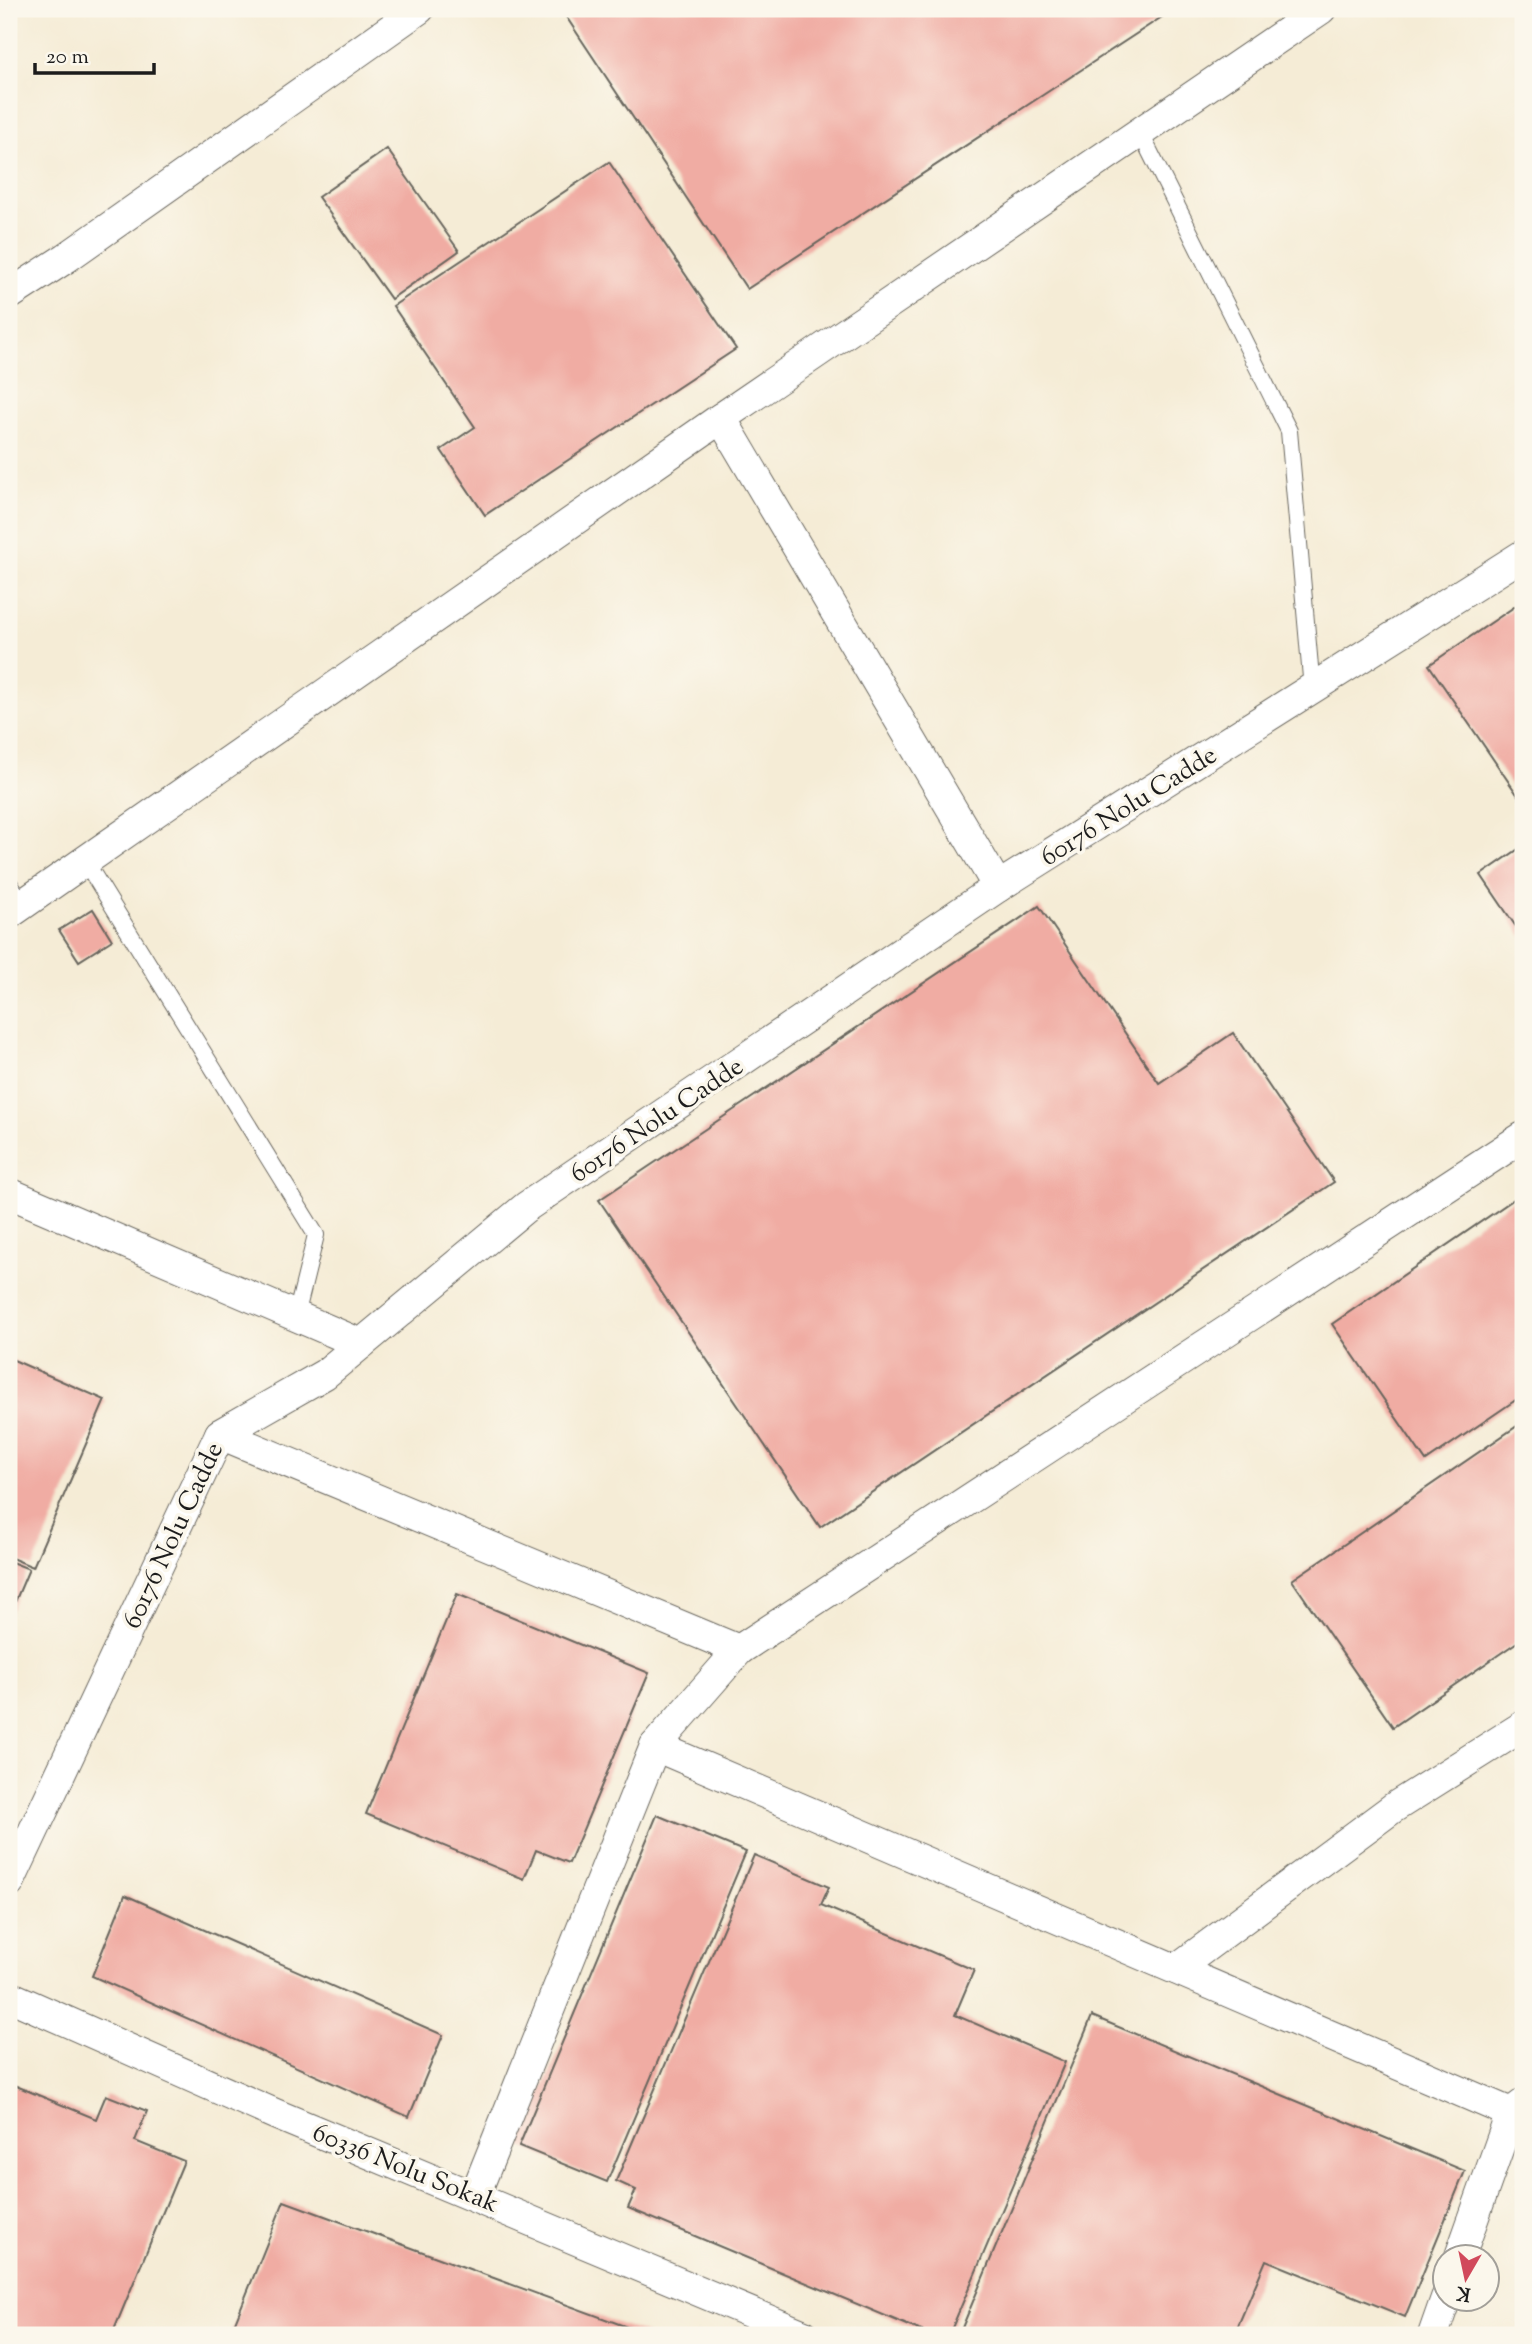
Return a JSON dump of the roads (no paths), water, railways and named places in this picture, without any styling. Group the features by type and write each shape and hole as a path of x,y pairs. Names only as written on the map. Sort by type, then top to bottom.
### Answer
{"street":[{"path":"9,295 78,250 419,9"},
{"path":"14,901 85,861 721,418 1321,9"},
{"path":"721,418 998,887"},
{"name":"60176 Nolu Cadde","path":"9,1883 219,1434 325,1374 526,1207 998,887 1523,555"},
{"path":"475,2195 655,1746 739,1650 1523,1137"},
{"path":"9,1193 361,1344"},
{"path":"219,1434 739,1650"},
{"path":"1176,1969 1393,1808 1523,1726"},
{"path":"655,1746 1176,1969 1517,2109 1465,2242"},
{"name":"60336 Nolu Sokak","path":"9,1996 275,2114 475,2195 804,2335"},
{"path":"1433,2335 1441,2312"}],"lane":[{"path":"1140,132 1289,431 1312,689"},
{"path":"85,861 316,1235 296,1316"}]}
